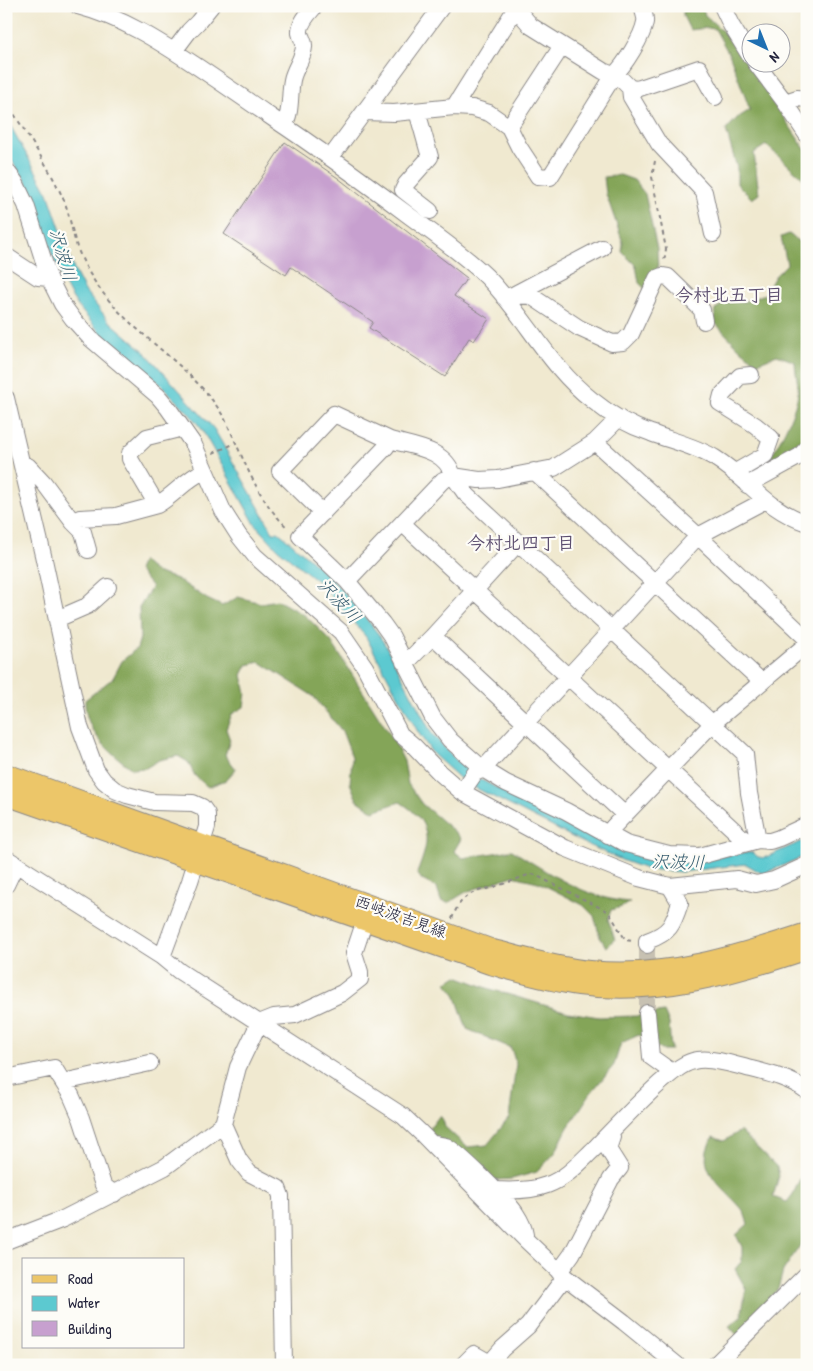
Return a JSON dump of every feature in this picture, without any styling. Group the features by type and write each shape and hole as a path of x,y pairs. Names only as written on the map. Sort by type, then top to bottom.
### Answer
{"main road":[{"name":"西岐波吉見線","path":"6,774 365,920 490,964 541,978 580,985 630,988 700,981 743,970 807,949"},
{"name":"西岐波吉見線","path":"6,795 199,853 447,933 493,950 590,971 625,972 672,969 718,960 807,933"}],"street":[{"path":"78,6 125,23 146,33 174,51 331,157 457,252 508,296 550,358 594,402 619,418 650,433 714,457 764,501 784,513 807,523"},
{"path":"174,51 189,30 211,6"},
{"path":"284,125 288,119 292,78 305,45 300,34 301,27 308,13 315,6"},
{"path":"331,157 442,6"},
{"path":"364,112 394,114 454,108 472,108 489,112 508,127 538,176 550,177 614,75 622,68 645,21 642,6"},
{"path":"722,6 740,40"},
{"path":"454,108 515,7 531,26 603,70 620,78 630,88 631,97 658,144 704,192 713,234"},
{"path":"508,127 562,46"},
{"path":"630,88 637,88 699,68 715,97"},
{"path":"762,72 807,135"},
{"path":"785,102 798,98 807,99"},
{"path":"417,111 430,157 403,190 430,211"},
{"path":"6,170 15,182 26,205 49,278 62,304 91,339 158,396 194,445 223,511 239,536 255,556 341,632 365,667 400,734 413,744 440,773 463,790 565,848 639,878 670,886 737,879 756,884 774,880 807,865"},
{"path":"508,296 602,248"},
{"path":"6,256 38,277 49,278"},
{"path":"508,296 530,296 579,328 612,343 623,342 631,334 657,278 662,276 668,277 702,310 704,320"},
{"path":"734,474 764,455 771,438 755,425 720,403 722,395 740,376 751,375"},
{"path":"6,398 80,727 96,770 104,782 115,790 135,798 154,802 193,803 202,807 207,814 208,823 199,853 162,957"},
{"path":"322,513 280,472 334,414 390,440 437,453 451,467 453,476 465,493 745,754 753,842"},
{"path":"347,581 443,480 453,476 479,480 498,479 554,468 595,442 619,418"},
{"path":"157,505 130,459 130,453 147,438 174,430 180,425"},
{"path":"390,440 386,447 300,536 347,581 382,623 392,637 433,718 479,771 566,811 626,844 669,855 700,856 753,842 779,838 807,825"},
{"path":"595,442 807,639"},
{"path":"747,485 800,456 807,448"},
{"path":"22,464 28,466 44,483 82,532 88,550"},
{"path":"73,522 80,518 116,516 157,505 186,481 204,471"},
{"path":"534,471 762,682"},
{"path":"463,790 698,536 764,501"},
{"path":"402,523 668,771 753,842"},
{"path":"404,662 411,658 518,543"},
{"path":"57,619 87,606 108,587"},
{"path":"432,636 625,815"},
{"path":"608,835 713,723 807,644"},
{"path":"6,885 11,861 162,957 179,971 403,1116 562,1275 677,1365"},
{"path":"647,943 662,936 674,921 680,903 670,886"},
{"path":"284,1365 281,1196 278,1188 249,1173 239,1160 223,1124 238,1067 259,1023 274,1017 295,1015 342,992 360,979 360,972 354,954 365,920"},
{"path":"648,1013 651,1056 672,1072"},
{"path":"494,1190 528,1189 558,1180 573,1170 672,1072 683,1065 698,1060 712,1060 773,1074 798,1084 807,1090"},
{"path":"63,1082 150,1063"},
{"path":"6,1078 54,1068 71,1094 82,1118 103,1185 114,1194"},
{"path":"6,1241 63,1219 114,1194 164,1166 223,1124"},
{"path":"463,1365 474,1354 490,1363 502,1349 528,1326 562,1275 611,1179 620,1168 608,1149 612,1137 611,1132"},
{"path":"431,1144 445,1146 455,1152 494,1190 515,1212 524,1229 526,1240"},
{"path":"715,1365 807,1274"}],"path":[{"path":"6,101 56,183 65,204 83,261 102,293 118,311 203,388 219,408 231,429 243,459 269,507 284,525 294,534 300,536"},
{"path":"658,144 652,177 666,249 662,276"},
{"path":"212,454 236,443"},
{"path":"447,933 456,908 466,897 480,889 493,888 533,874 607,912 615,920 620,933 626,940 647,943"}],"green space":[{"path":"683,6 702,6 705,15 730,38 740,53 740,72 753,72 807,152 807,182 766,145 754,153 759,194 752,199 737,184 737,168 726,130 737,118 750,110 730,56 715,29 690,30 683,16"},
{"path":"620,175 634,180 645,194 657,249 658,270 646,290 639,283 636,266 622,252 623,243 606,194 604,177"},
{"path":"789,234 807,248 807,442 775,462 769,459 787,426 797,398 798,386 795,362 777,355 757,363 740,349 715,323 715,309 725,303 743,302 765,294 775,276 787,264 781,237"},
{"path":"142,561 155,572 177,579 207,599 222,606 238,597 261,603 277,600 306,616 331,641 394,741 404,761 408,784 422,804 461,839 454,851 463,858 512,850 568,884 598,896 630,902 622,907 611,910 608,919 615,940 606,947 600,937 594,916 583,905 538,882 513,876 466,892 448,903 441,901 437,888 422,880 417,873 426,842 426,833 418,817 400,802 373,811 357,800 350,783 352,757 342,731 313,696 260,662 247,665 242,675 246,693 244,707 232,714 226,729 230,740 225,755 236,769 226,780 208,787 195,776 188,762 178,756 159,760 146,768 132,769 123,762 107,748 93,731 86,711 85,700 113,678 122,661 137,648 140,638 139,607 152,587 138,570"},
{"path":"457,976 490,989 568,1012 599,1017 637,1016 664,1012 669,1023 671,1050 661,1050 639,1035 621,1043 614,1065 590,1094 567,1129 555,1153 537,1172 512,1179 494,1180 433,1135 430,1128 440,1115 445,1127 467,1147 487,1145 509,1118 516,1064 511,1048 467,1029 455,994 446,983"},
{"path":"740,1131 777,1167 779,1176 773,1197 787,1202 793,1194 807,1163 807,1235 783,1271 778,1289 737,1335 729,1326 741,1317 746,1289 735,1269 742,1261 742,1247 736,1235 748,1224 742,1209 713,1177 706,1159 707,1149 713,1137 724,1141"}],"water":[{"name":"沢波川","path":"6,118 48,193 75,272 85,291 108,320 144,351 214,429 273,532 278,532 328,575 354,603 386,646 432,734 456,760 476,777 579,832 649,859 676,862 752,852 758,857 764,858 807,839 807,855 763,874 746,864 681,872 646,869 588,845 464,782 433,754 418,732 366,637 320,583 277,548 255,524 201,428 187,411 145,369 102,335 77,305 64,284 52,255 39,211 29,186 6,152"}],"building":[{"path":"285,142 338,178 467,278 454,296 489,319 474,341 469,338 445,377 369,328 373,322 291,267 286,275 224,234"}],"tunnel":[{"path":"647,945 647,1013"}],"district":[{"name":"今村北五丁目","path":"729,295"},
{"name":"今村北四丁目","path":"521,543"}]}
